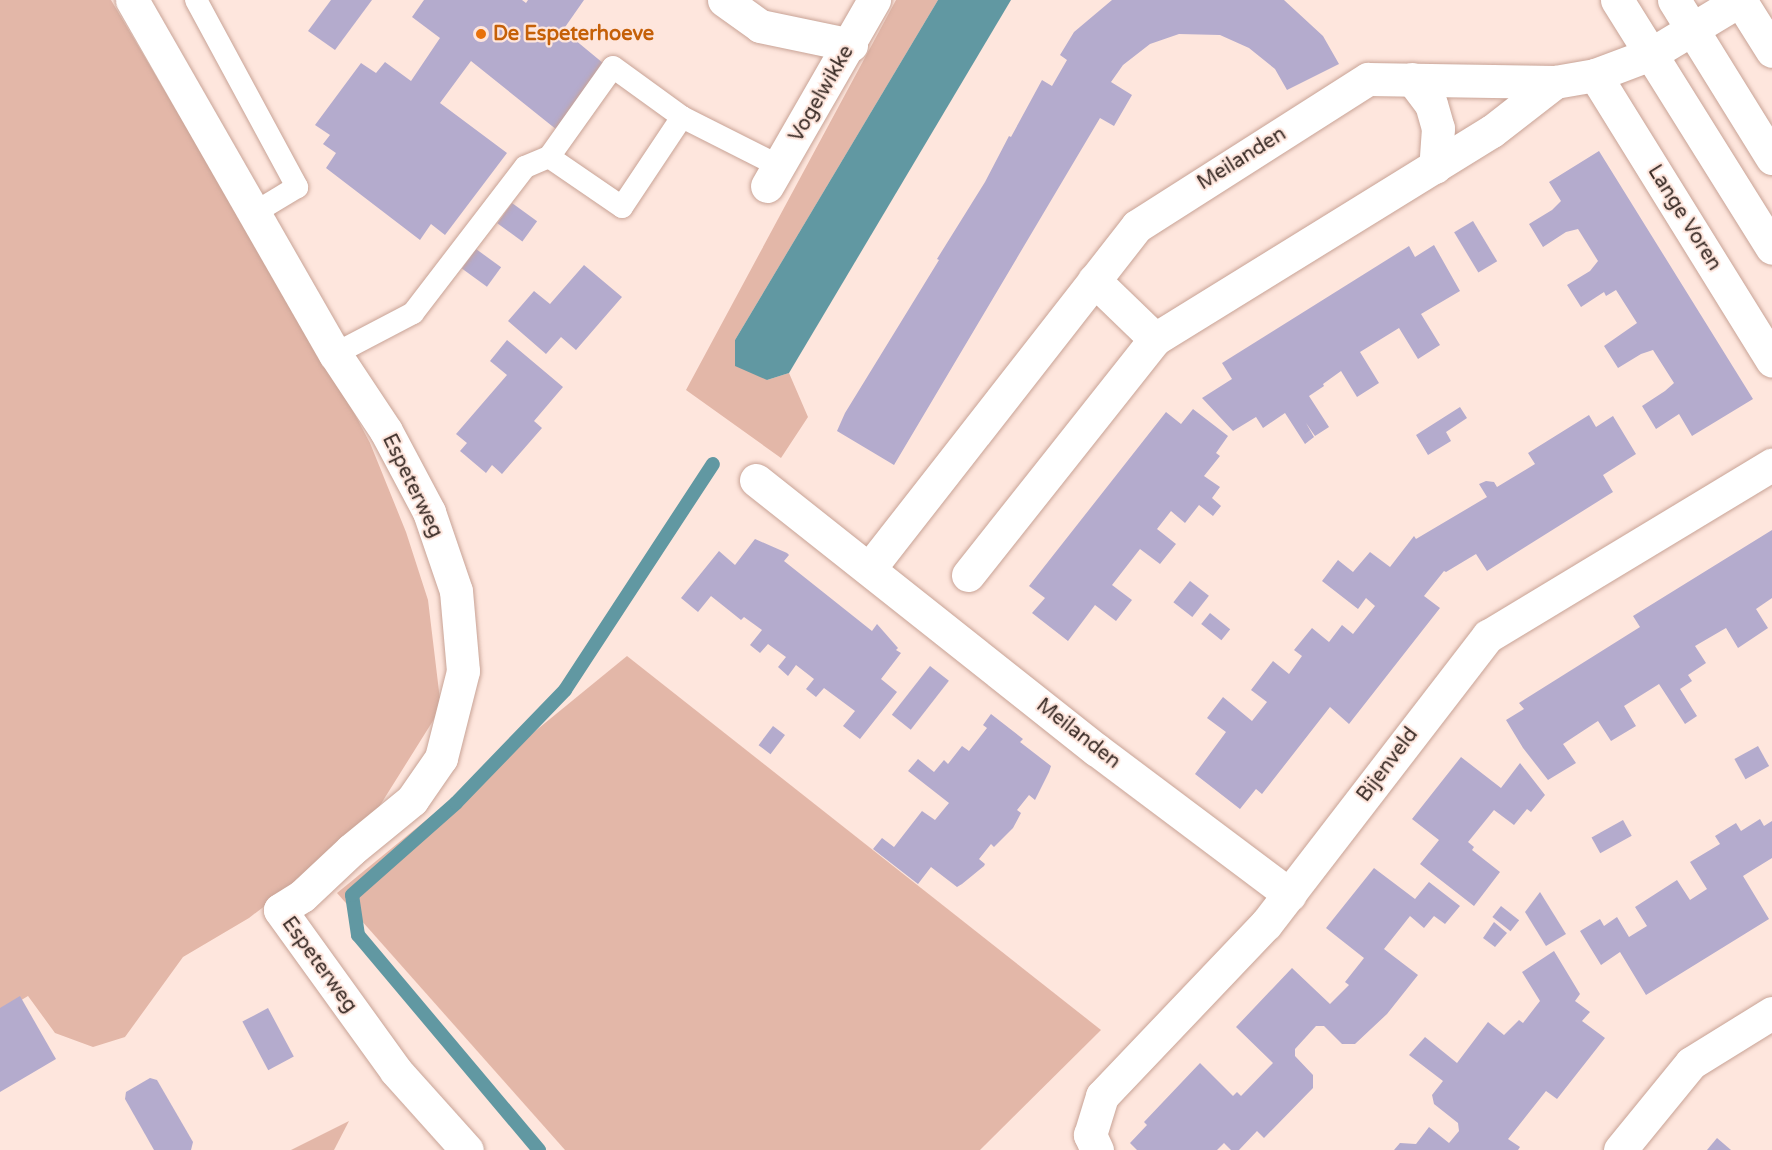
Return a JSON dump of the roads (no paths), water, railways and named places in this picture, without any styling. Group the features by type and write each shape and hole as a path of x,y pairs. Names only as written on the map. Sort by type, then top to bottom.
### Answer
{"street":[{"name":"Espeterweg","path":"132,0 334,354 387,431 429,512 456,591 463,672 441,758 412,800 351,850 302,896 280,910 396,1071 467,1150"},
{"path":"724,0 760,26 851,45"},
{"name":"Vogelwikke","path":"773,176 851,45 874,0"},
{"path":"1674,0 1772,158"},
{"path":"1651,54 1740,0 1772,51"},
{"path":"1619,4 1772,248"},
{"name":"Meilanden","path":"869,569 1137,226 1368,79 1555,82 1595,75 1651,54"},
{"name":"Lange Voren","path":"1595,75 1772,361"},
{"path":"1412,79 1431,104 1438,128 1435,167"},
{"name":"Meilanden","path":"968,575 1155,339 1492,131 1555,82"},
{"path":"1094,279 1155,339"},
{"name":"Bijenveld","path":"1097,1150 1090,1135 1102,1096 1266,924 1488,636 1772,465"},
{"name":"Meilanden","path":"756,480 1097,750 1290,895"},
{"path":"1620,1150 1691,1063 1772,1013"}],"lane":[{"path":"196,0 297,187 254,213"},
{"path":"334,354 413,313 525,167 549,157 613,68 682,117 773,176"},
{"path":"549,157 622,207 682,117"}],"water":[{"path":"938,0 1011,0 789,373 767,380 735,366 735,340"}],"waterway":[{"path":"539,1150 358,935 352,895 456,803 565,690 713,464"}],"place":[{"name":"De Espeterhoeve","path":"481,34"}]}
